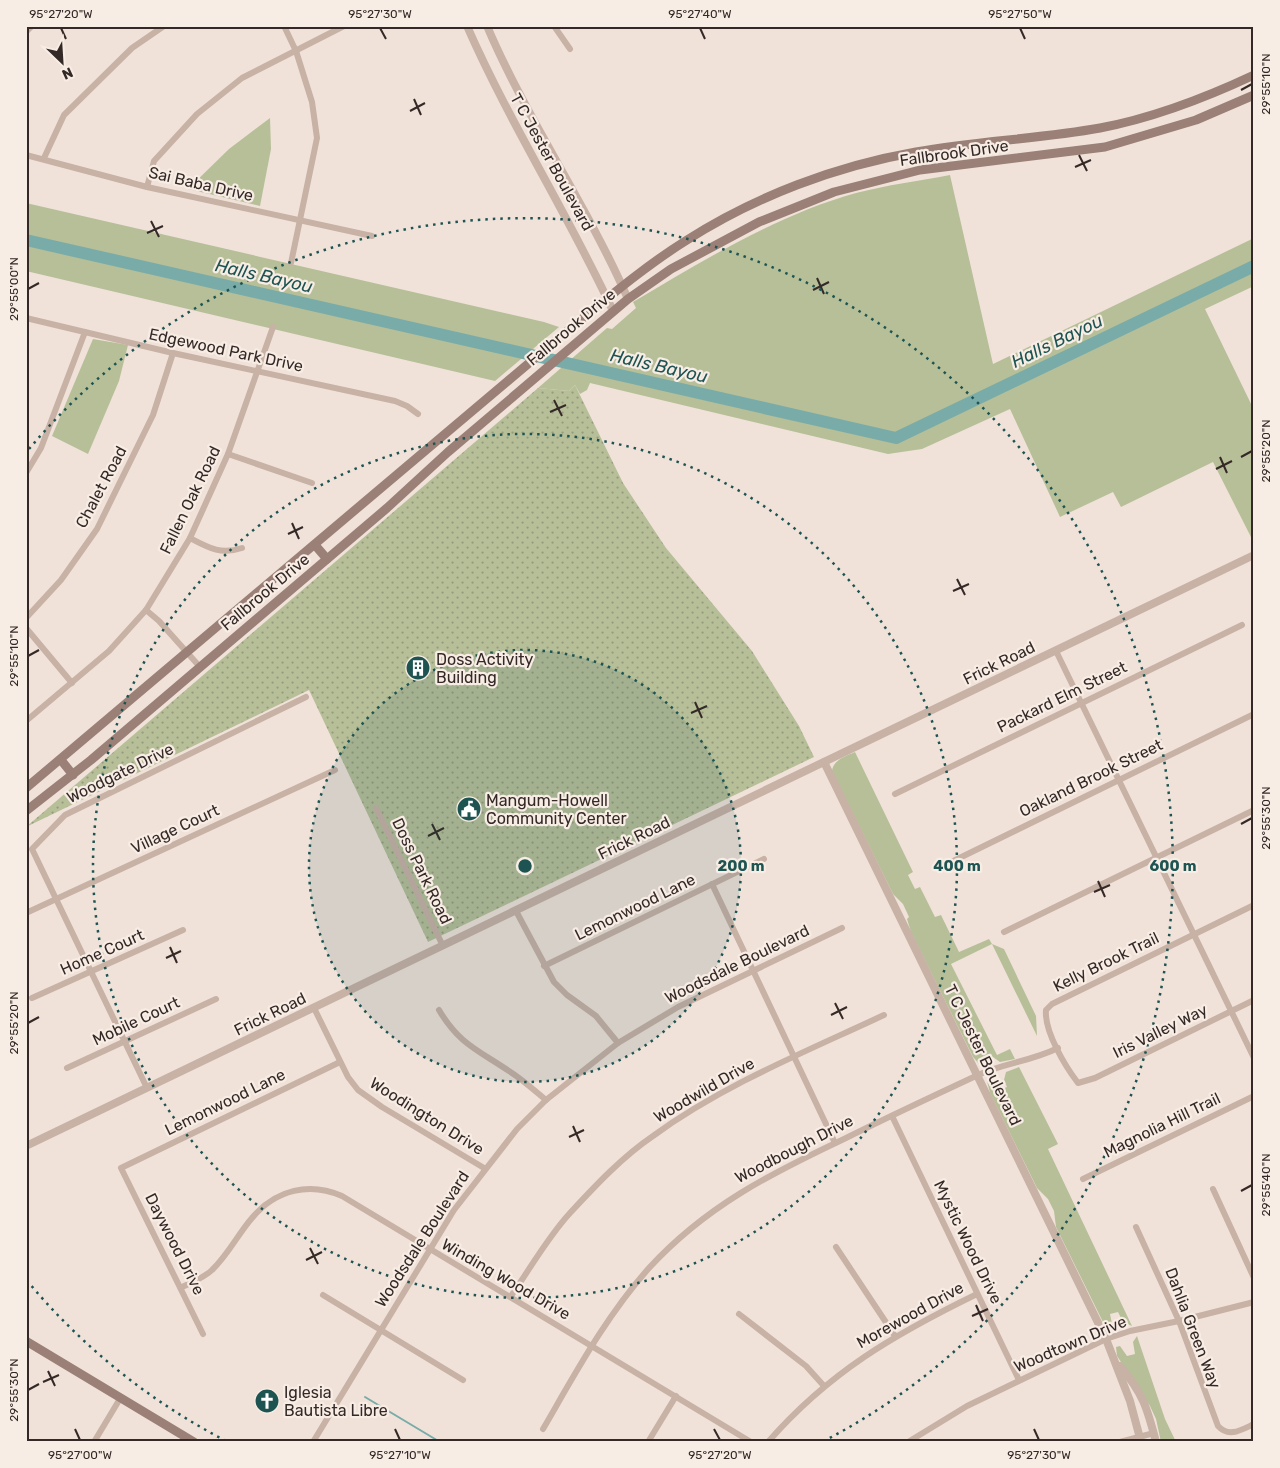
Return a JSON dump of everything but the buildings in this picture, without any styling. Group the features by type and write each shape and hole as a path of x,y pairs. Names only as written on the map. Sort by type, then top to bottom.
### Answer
{"main road":[{"name":"Fallbrook Drive","path":"26,788 187,654 516,373 622,286 682,243 721,220 768,197 828,175 917,152 1102,128 1191,102 1254,75"},
{"name":"Fallbrook Drive","path":"26,811 73,775 327,559 448,452 613,311 671,269 730,236 834,192 920,170 1105,147 1196,120 1254,95"},
{"path":"1191,102 1196,120"},
{"path":"438,440 448,452"},
{"path":"315,545 327,559"},
{"path":"61,760 73,775"},
{"path":"26,1341 194,1442"}],"street":[{"path":"26,32 32,26"},
{"path":"44,158 64,115 132,48 164,26"},
{"path":"284,26 296,51 312,102 317,138 291,263"},
{"path":"147,187 154,161 197,114 242,78 344,26"},
{"name":"T C Jester Boulevard","path":"467,26 500,96 564,212 613,311"},
{"name":"T C Jester Boulevard","path":"487,26 515,86 577,196 628,299"},
{"path":"554,26 570,49"},
{"name":"Sai Baba Drive","path":"26,155 44,158 147,187 372,236"},
{"name":"Edgewood Park Drive","path":"26,318 395,402 407,406 418,414"},
{"name":"Fallen Oak Road","path":"26,721 109,651 146,610 190,538 228,454 273,327"},
{"path":"26,473 41,448 85,332"},
{"name":"Chalet Road","path":"26,618 61,580 97,529 154,415 173,353"},
{"path":"228,454 312,483"},
{"path":"190,538 216,551 225,552 242,548"},
{"name":"Frick Road","path":"26,1146 1254,555"},
{"path":"146,610 159,620 200,667"},
{"name":"Packard Elm Street","path":"895,794 1242,625"},
{"path":"26,628 72,683"},
{"path":"1056,651 1254,1058"},
{"name":"Woodgate Drive","path":"147,1088 32,850 65,815 306,697"},
{"name":"Oakland Brook Street","path":"941,867 1254,714"},
{"name":"T C Jester Boulevard","path":"824,762 1106,1339 1116,1361 1140,1439"},
{"name":"Village Court","path":"26,913 335,770"},
{"name":"Doss Park Road","path":"376,808 443,946"},
{"path":"1004,932 1254,810"},
{"name":"Lemonwood Lane","path":"544,966 764,859"},
{"path":"712,884 835,1143"},
{"name":"Kelly Brook Trail","path":"1078,1083 1045,1022 1046,1010 1052,1004 1254,905"},
{"path":"516,911 544,966 560,989 596,1016 618,1043"},
{"name":"Woodsdale Boulevard","path":"313,1442 454,1210 484,1168 517,1129 546,1100 618,1043 678,1007 842,928"},
{"name":"Home Court","path":"32,998 183,930"},
{"name":"Mobile Court","path":"67,1068 216,999"},
{"name":"Iris Valley Way","path":"1078,1083 1095,1078 1254,1000"},
{"name":"Woodington Drive","path":"314,1008 340,1062 353,1084 370,1099 484,1168"},
{"path":"438,1010 460,1040 510,1071 546,1100"},
{"name":"Woodwild Drive","path":"511,1296 568,1215 606,1175 652,1136 712,1098 795,1056 884,1015"},
{"name":"Woodbough Drive","path":"543,1430 592,1345 650,1268 722,1203 753,1184 835,1143 993,1068 1032,1060 1058,1048"},
{"name":"Lemonwood Lane","path":"121,1168 340,1062"},
{"name":"Magnolia Hill Trail","path":"1083,1179 1254,1096"},
{"name":"Mystic Wood Drive","path":"892,1116 1019,1380"},
{"name":"Daywood Drive","path":"121,1168 182,1286 203,1334"},
{"name":"Winding Wood Drive","path":"182,1286 211,1271 261,1208 301,1188 322,1189 342,1196 751,1442"},
{"path":"1212,1189 1254,1278"},
{"name":"Dahlia Green Way","path":"1136,1227 1179,1322 1218,1426 1223,1431 1230,1433 1254,1424"},
{"path":"836,1247 895,1336"},
{"name":"Morewood Drive","path":"768,1442 824,1386 895,1336 977,1294"},
{"path":"323,1295 463,1380"},
{"name":"Woodtown Drive","path":"908,1442 959,1410 1106,1339 1130,1331 1179,1322 1254,1302"},
{"path":"739,1314 806,1366 824,1386"},
{"name":"T C Jester Boulevard","path":"1116,1361 1133,1382 1148,1408 1156,1442"},
{"path":"648,1442 676,1396"},
{"path":"94,1442 121,1397"},
{"path":"1120,1442 1140,1439 1154,1433"}],"green space":[{"path":"270,118 271,149 260,206 188,189 229,149"},
{"path":"950,175 993,364 1254,238 1254,286 1205,309 1254,410 1254,543 1213,462 1121,507 1113,492 1060,517 1010,409 922,449 888,454 590,383 587,390 580,394 575,385 569,391 538,388 607,328 612,329 636,308 633,302 687,270 769,226 827,202 856,193"},
{"path":"26,203 559,327 495,381 26,271"},
{"path":"93,339 128,345 119,381 88,454 52,436"},
{"path":"575,385 623,483 666,548 752,651 799,726 814,757 428,942 309,690 26,827 538,388 569,391"},
{"path":"855,752 913,872 908,875 915,889 920,887 935,917 941,915 959,952 989,939 992,944 951,964 997,1055 1010,1049 1015,1059 1000,1062 993,1057 979,1064 973,1057 911,932 907,919 909,917 903,904 893,894 832,771 837,761"},
{"path":"992,944 1004,949 1036,1016 1037,1036"},
{"path":"1019,1067 1058,1144 1048,1149 1132,1326 1123,1322 1118,1312 1110,1314 1112,1324 1106,1325 1103,1322 1056,1227 1054,1211 1048,1199 1037,1188 990,1093 987,1081 991,1079 1000,1090 1007,1087 1004,1080 1006,1072"},
{"path":"1137,1336 1165,1419 1176,1442 1161,1442 1156,1419 1150,1406 1117,1356 1116,1347 1120,1346 1127,1356 1135,1354 1133,1342"}],"waterway":[{"name":"Halls Bayou","path":"26,240 896,438 1254,266"},
{"path":"365,1397 440,1442"}],"place":[{"name":"Doss Activity Building","path":"418,668"},
{"name":"Mangum-Howell Community Center","path":"469,809"},
{"name":"Iglesia Bautista Libre","path":"267,1401"}]}
